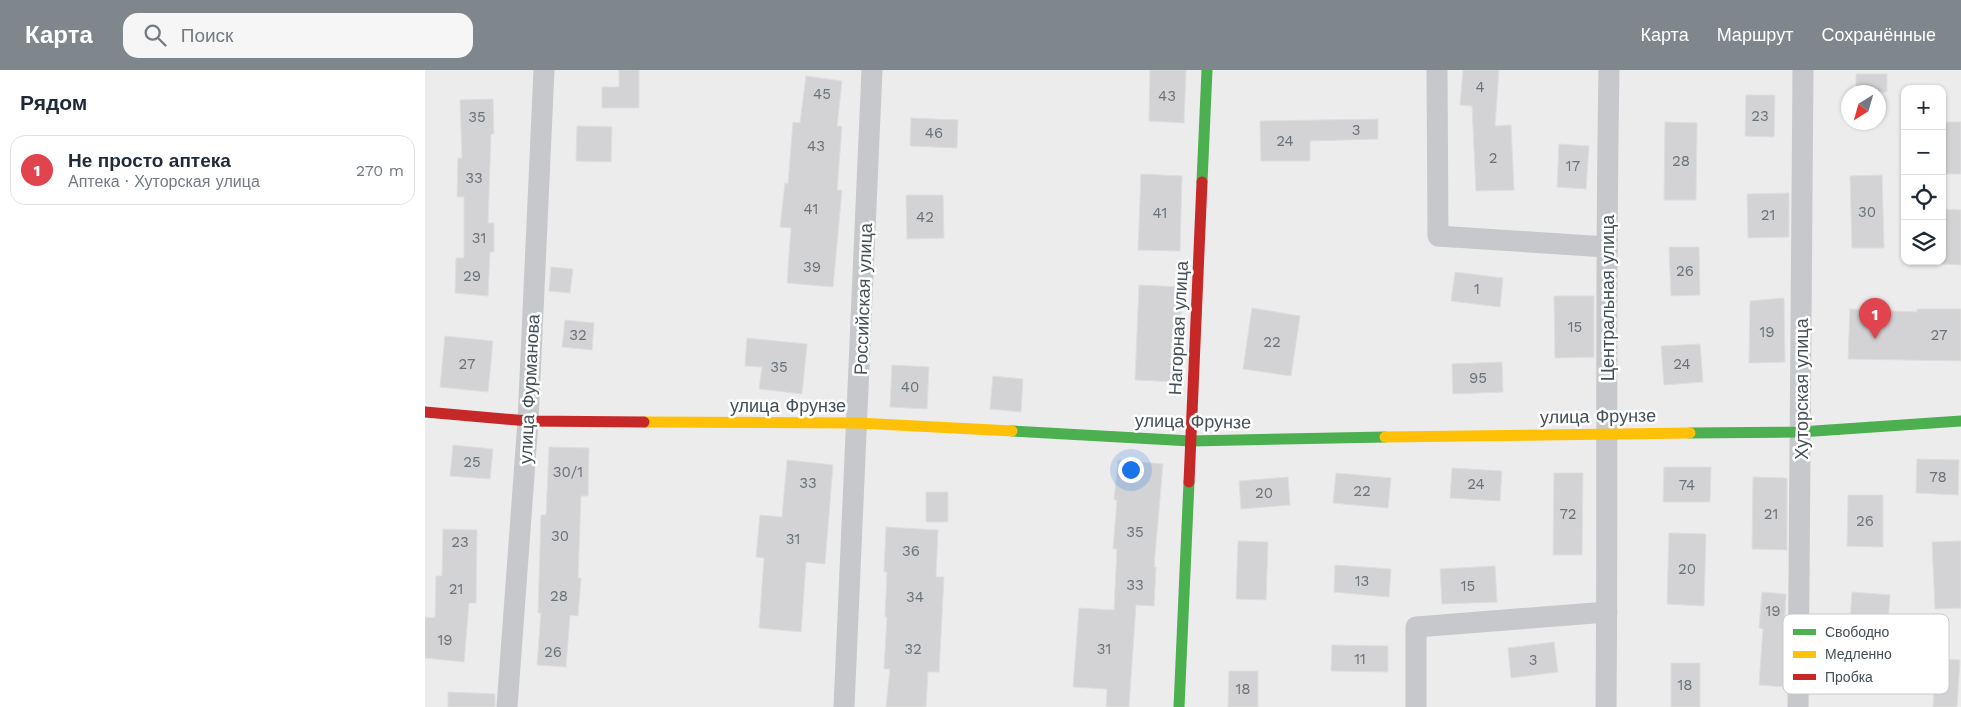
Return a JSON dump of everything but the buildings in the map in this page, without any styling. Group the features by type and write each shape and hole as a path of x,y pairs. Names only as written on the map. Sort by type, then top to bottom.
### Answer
{"street":[{"name":"улица Фурманова","path":"507,707 528,421 544,70"},
{"name":"Российская улица","path":"845,707 872,70"},
{"name":"Нагорная улица","path":"1179,707 1207,70"},
{"path":"1437,70 1438,236 1605,246"},
{"name":"Центральная улица","path":"1606,707 1607,433 1605,246 1609,70"},
{"name":"Хуторская улица","path":"1800,614 1803,70"},
{"name":"улица Фрунзе","path":"425,412 528,421 858,422 1191,440 1607,433 1801,432 1961,421"},
{"path":"1416,707 1416,627 1607,612"},
{"name":"Хуторская улица","path":"1799,694 1799,707"}],"traffic: fast":[{"path":"1202,182 1207,70"},
{"path":"1690,433 1800,432 1961,421"},
{"path":"1012,431 1191,441 1385,437"},
{"path":"1179,707 1189,482"}],"traffic: slow":[{"path":"644,422 858,423 1012,431"},
{"path":"1385,437 1690,433"}],"traffic: jam":[{"path":"1189,482 1202,182"},
{"path":"425,412 528,421 644,422"}],"place":[{"name":"Не просто аптека","path":"1875,339"}]}
